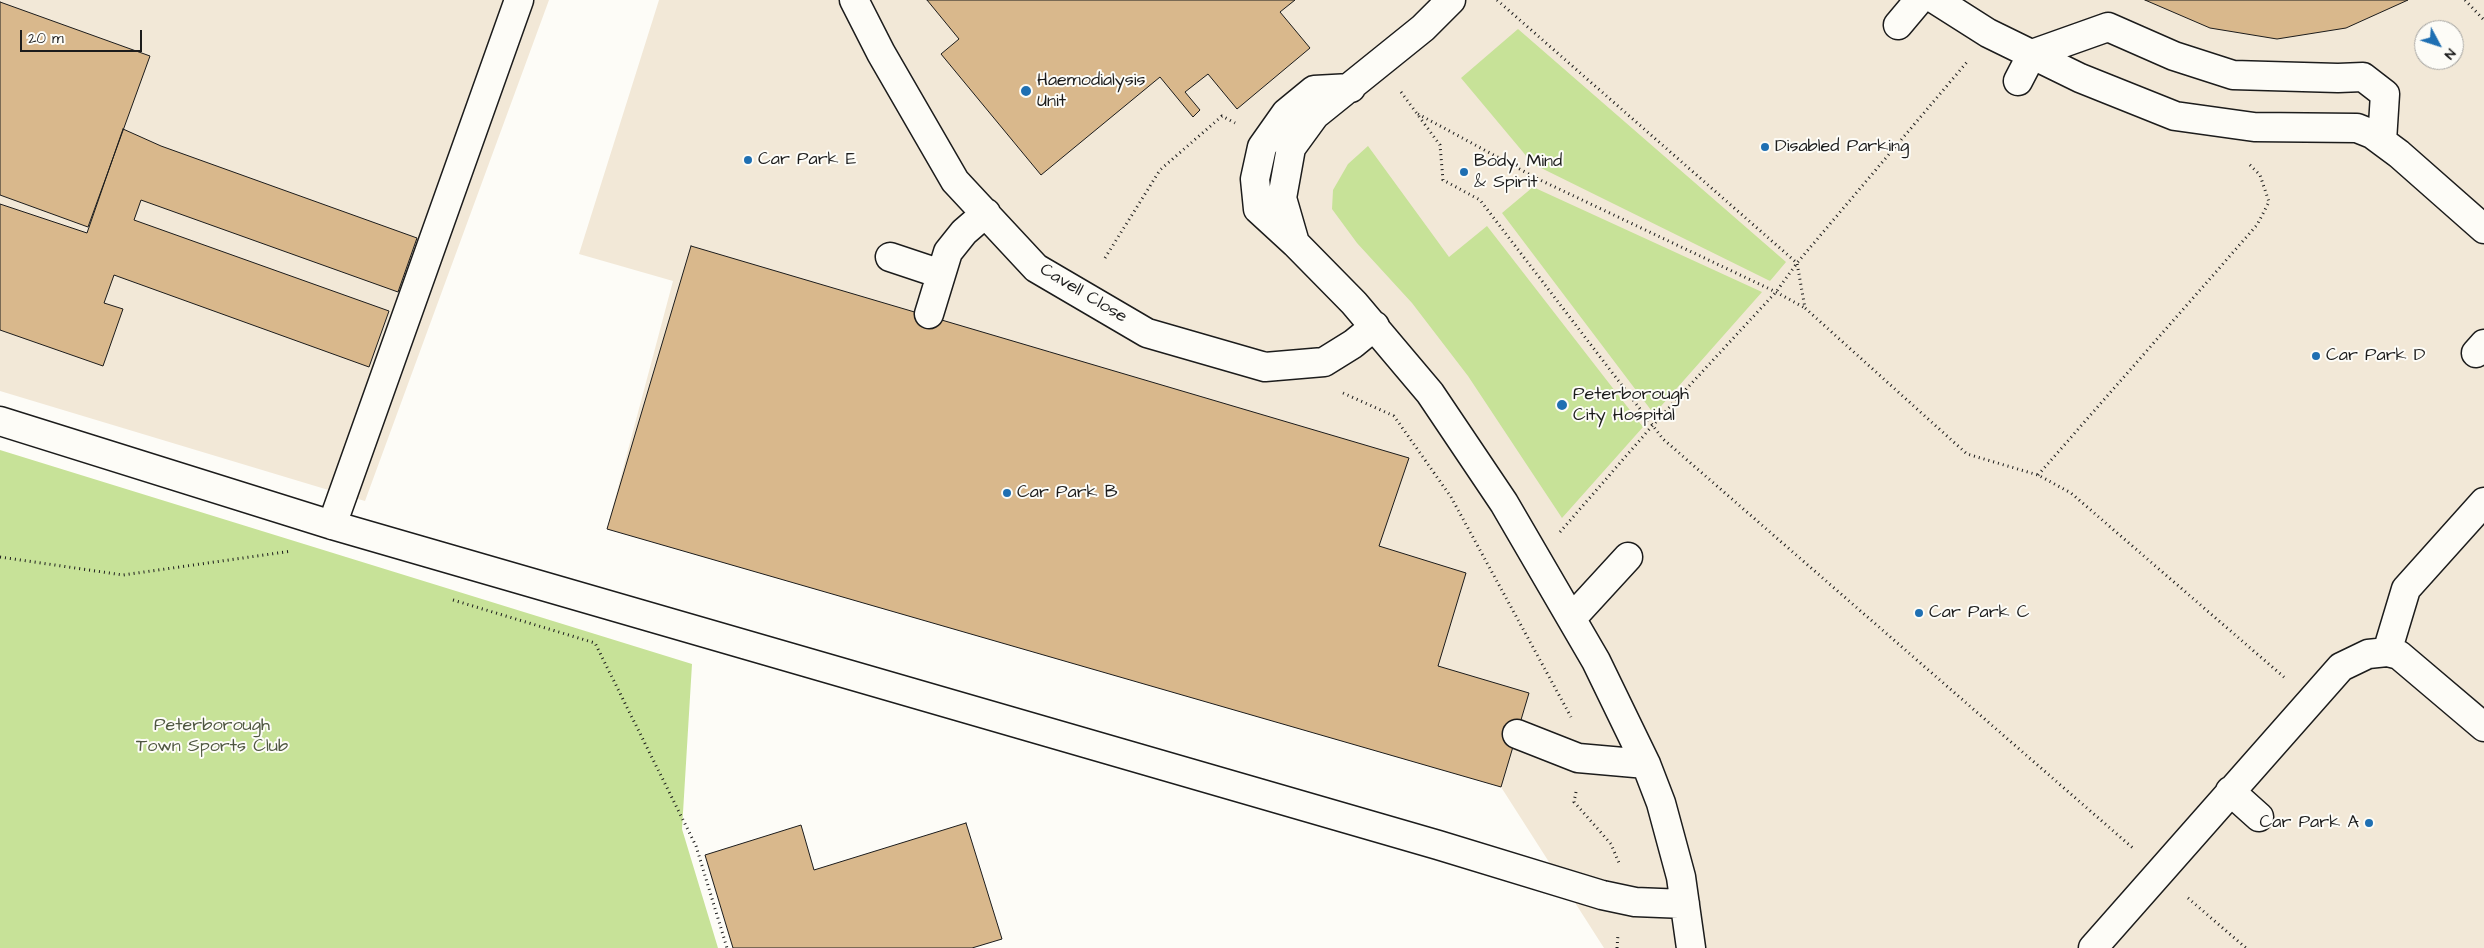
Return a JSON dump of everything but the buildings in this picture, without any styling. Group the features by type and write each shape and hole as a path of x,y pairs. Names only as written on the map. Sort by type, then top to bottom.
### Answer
{"street":[{"path":"332,525 519,0"},
{"name":"Cavell Close","path":"854,0 881,53 955,181 1036,268 1147,334 1265,367 1324,362 1353,344 1375,326"},
{"path":"1451,0 1423,28 1315,115 1291,148 1282,198 1295,243 1375,326 1430,393 1504,503 1596,661 1646,764 1661,803 1681,877 1689,946"},
{"path":"1898,25 1919,0"},
{"path":"1936,0 1988,33 2080,78 2175,116 2254,127 2357,128 2382,141 2484,229"},
{"path":"2018,81 2032,54 2108,27 2174,56 2233,75 2363,77 2385,94 2382,141"},
{"path":"930,314 948,252 964,232 986,213"},
{"path":"890,258 941,274"},
{"path":"0,421 332,525 1438,845 1602,895 1636,902 1685,904"},
{"path":"2387,652 2406,589 2484,502"},
{"path":"1572,618 1628,557"},
{"path":"2093,948 2341,667 2368,654 2387,652 2398,655 2484,727"},
{"path":"1517,734 1578,758 1646,764"},
{"path":"2230,791 2259,817"}],"path":[{"path":"1497,0 1797,263 1805,308"},
{"path":"2465,0 2484,20"},
{"path":"1558,534 1653,425 1776,292 1797,263 1973,55"},
{"path":"1379,63 1440,145 1443,180 1480,200 1663,439 2137,851"},
{"path":"1417,113 1538,179 1776,292 1805,308 1967,454 2038,475 2071,493 2288,682"},
{"path":"1105,258 1160,170 1222,116 1236,123 1244,122"},
{"path":"2038,475 2257,225 2269,202 2260,175 2245,159"},
{"path":"1336,394 1345,393 1394,416 1451,497 1572,719"},
{"path":"0,557 123,575 293,551"},
{"path":"444,597 595,643 696,846 727,948"},
{"path":"1577,785 1574,802 1611,844 1621,867"},
{"path":"2188,898 2246,948"},
{"path":"1617,948 1619,930"}],"shaded area":[{"path":"0,0 549,0 365,501 0,391"},
{"name":"Peterborough City Hospital","path":"659,0 2484,0 2484,948 1604,948 1501,787 607,529 673,281 579,254"}],"green space":[{"path":"1518,29 1786,262 1770,281 1533,164 1461,78"},
{"path":"1368,146 1449,257 1487,226 1643,427 1562,518 1468,376 1412,303 1357,243 1332,209 1333,190 1348,164"},
{"path":"1533,187 1762,292 1654,414 1502,213"},
{"name":"Peterborough Town Sports Club","path":"0,450 692,664 682,829 718,948 0,948"}],"place":[{"name":"Haemodialysis Unit","path":"1026,91"},
{"name":"Disabled Parking","path":"1765,147"},
{"name":"Car Park E","path":"748,160"},
{"name":"Body, Mind & Spirit","path":"1464,172"},
{"name":"Car Park D","path":"2316,356"},
{"name":"Peterborough City Hospital","path":"1562,405"},
{"name":"Car Park B","path":"1007,493"},
{"name":"Car Park C","path":"1919,613"},
{"name":"Car Park A","path":"2369,823"}]}
